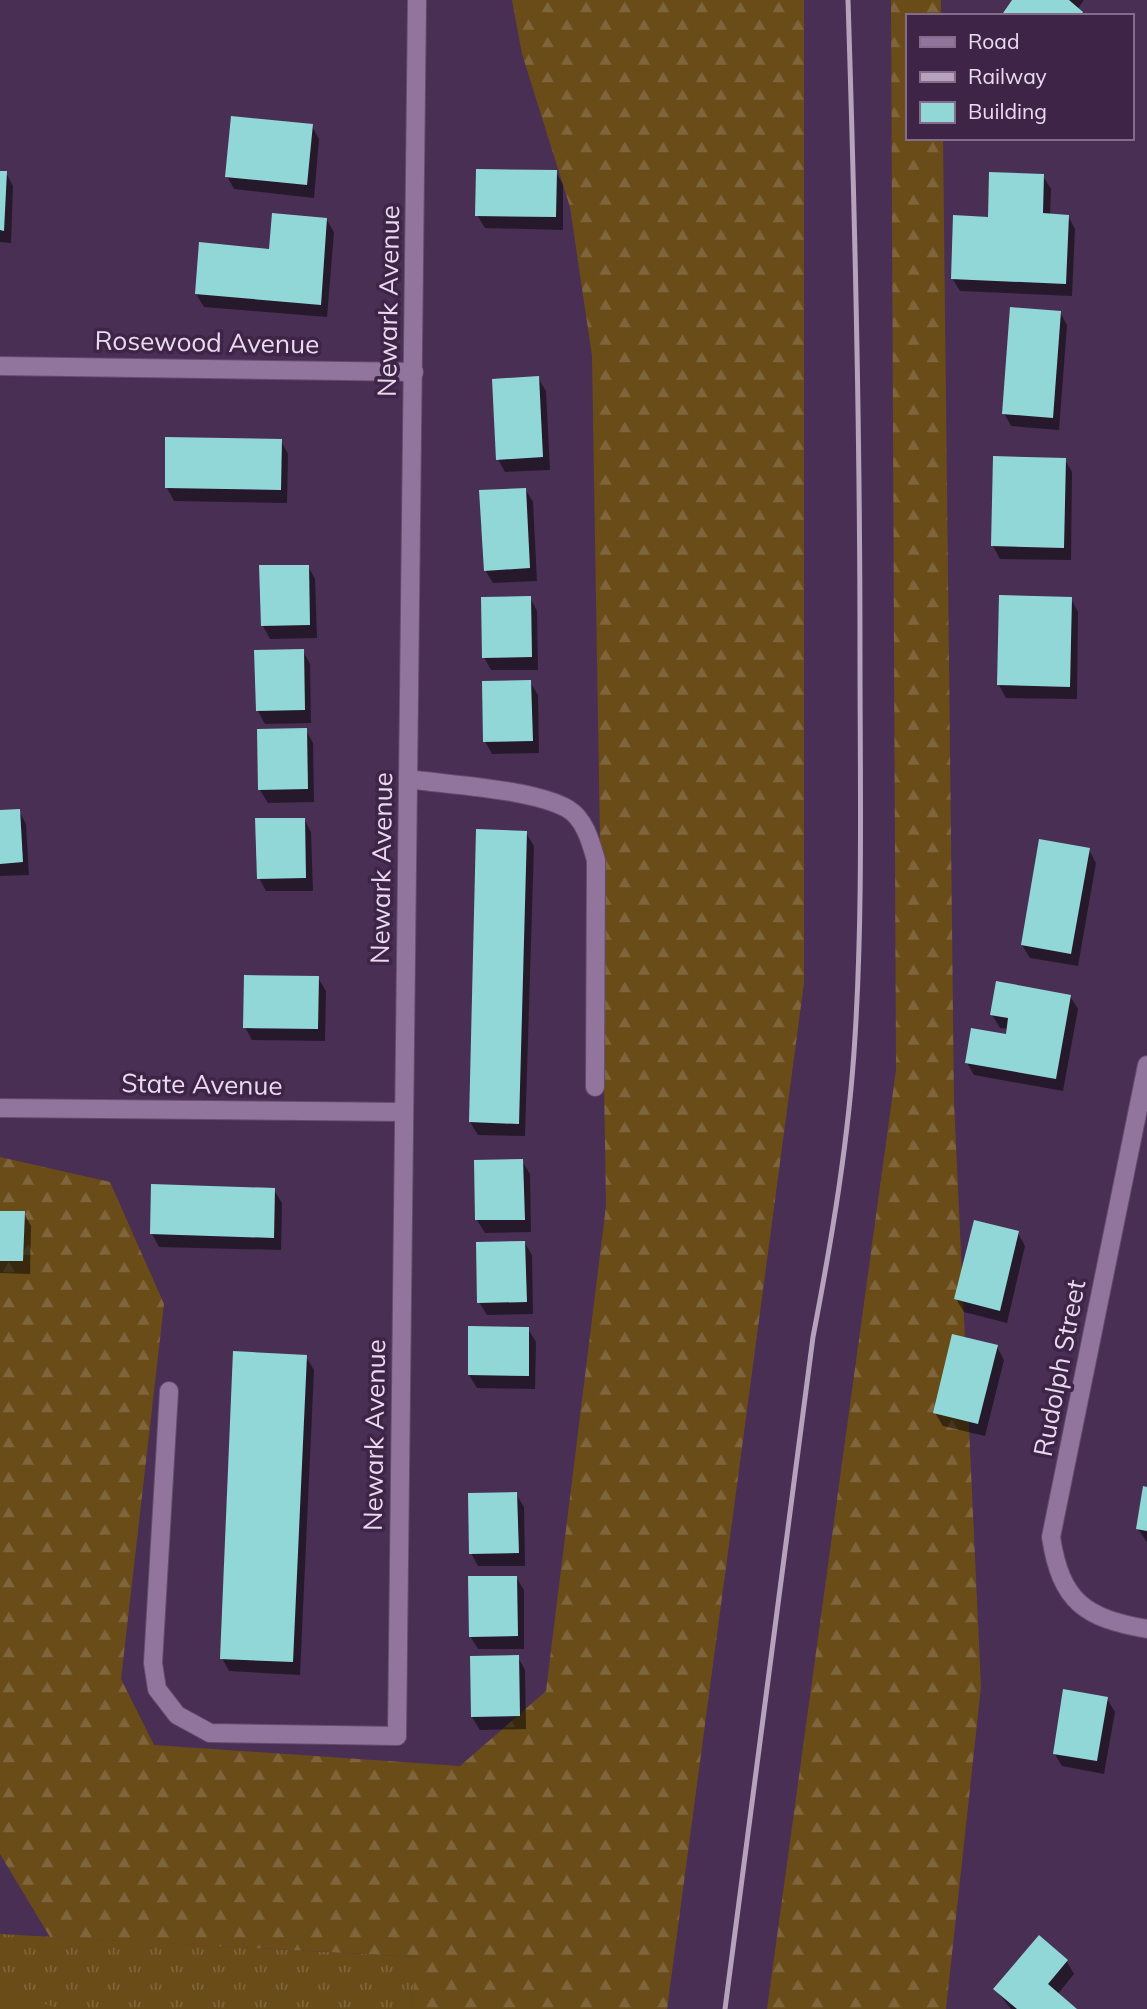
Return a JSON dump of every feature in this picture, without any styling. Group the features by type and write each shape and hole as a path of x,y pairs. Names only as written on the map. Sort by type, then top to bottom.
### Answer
{"street":[{"name":"Newark Avenue","path":"169,1391 153,1663 157,1689 177,1715 210,1732 397,1736 417,0"},
{"name":"Rosewood Avenue","path":"0,366 414,372"},
{"path":"408,779 530,797 569,810 587,832 596,860 595,1087"},
{"name":"Rudolph Street","path":"1147,1065 1052,1537 1055,1564 1066,1589 1085,1609 1108,1622 1147,1629"},
{"name":"State Avenue","path":"0,1108 404,1112"}],"green space":[{"path":"512,0 804,0 804,983 667,2009 411,2009 418,1957 50,1937 0,1854 0,1157 110,1182 164,1304 121,1679 154,1745 460,1766 546,1691 606,1206 592,356 570,207 522,54"},
{"path":"891,0 941,0 941,14 906,14 906,140 943,140 954,1102 981,1687 946,2009 767,2009 896,1070"},
{"path":"0,1934 419,1957 411,2009 0,2009"},
{"path":"0,1989 60,2009 0,2009"}],"building":[{"path":"1012,0 1069,0 1083,12 1082,14 1002,14"},
{"path":"231,116 313,124 307,185 225,177"},
{"path":"476,169 557,170 556,217 475,216"},
{"path":"0,171 7,171 4,231 0,230"},
{"path":"989,172 1044,174 1043,213 1069,215 1066,284 951,279 953,215 988,217"},
{"path":"272,213 327,218 321,305 195,294 199,242 269,249"},
{"path":"1010,307 1061,311 1053,418 1002,414"},
{"path":"539,376 543,457 496,460 492,379"},
{"path":"165,437 282,439 281,490 165,488"},
{"path":"993,456 1066,458 1064,548 991,546"},
{"path":"526,488 530,568 484,571 479,490"},
{"path":"259,565 309,565 310,625 261,626"},
{"path":"999,595 1072,597 1070,687 997,685"},
{"path":"531,596 532,657 482,658 481,597"},
{"path":"304,649 305,710 256,711 254,650"},
{"path":"531,680 533,741 483,742 482,681"},
{"path":"307,728 308,789 258,790 257,729"},
{"path":"20,809 23,862 0,864 0,810"},
{"path":"255,818 305,818 306,878 257,879"},
{"path":"476,829 527,831 519,1124 469,1122"},
{"path":"1039,839 1090,848 1071,954 1021,945"},
{"path":"244,975 319,976 318,1029 243,1028"},
{"path":"996,981 1071,995 1056,1079 965,1063 971,1028 1006,1034 1008,1018 990,1015"},
{"path":"523,1159 525,1220 475,1220 474,1160"},
{"path":"151,1184 275,1188 274,1238 150,1234"},
{"path":"0,1211 25,1211 23,1261 0,1261"},
{"path":"974,1220 1019,1231 1000,1311 954,1299"},
{"path":"525,1241 527,1302 477,1303 476,1242"},
{"path":"468,1326 529,1327 529,1376 468,1375"},
{"path":"952,1334 998,1345 978,1424 933,1413"},
{"path":"233,1351 307,1355 293,1662 220,1659"},
{"path":"1143,1486 1147,1487 1147,1531 1136,1529"},
{"path":"517,1492 519,1553 469,1554 468,1493"},
{"path":"468,1576 517,1576 518,1636 469,1637"},
{"path":"519,1655 520,1716 471,1717 470,1656"},
{"path":"1063,1689 1108,1697 1097,1761 1053,1754"},
{"path":"1039,1935 1068,1960 1048,1984 1077,2009 1017,2009 993,1989"}],"railway":[{"path":"725,2009 813,1337 844,1150 858,989 860,571 857,326 848,0"}]}
